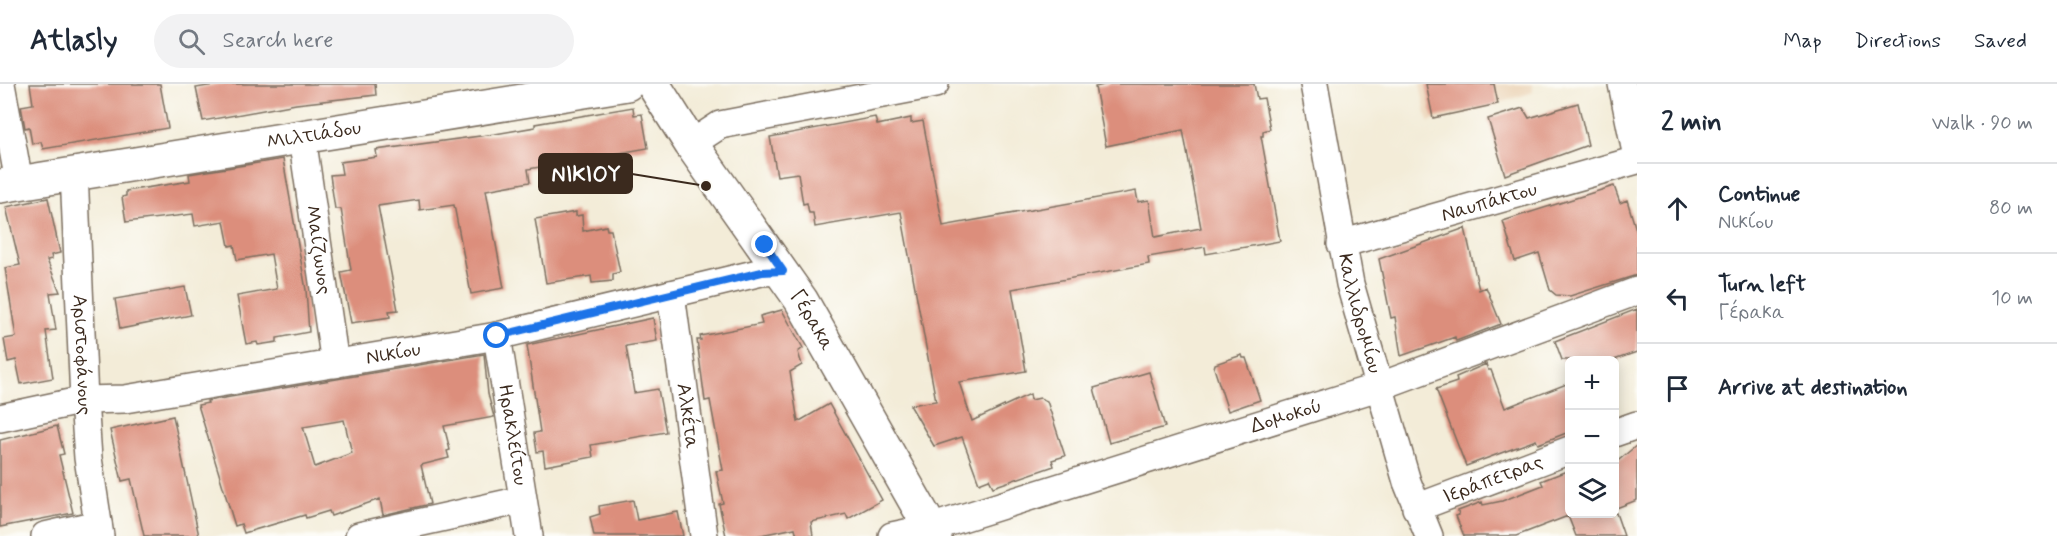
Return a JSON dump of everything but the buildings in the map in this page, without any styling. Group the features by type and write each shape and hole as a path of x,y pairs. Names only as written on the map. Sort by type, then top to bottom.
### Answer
{"street":[{"path":"1,84 9,184"},
{"name":"Μιλτιάδου","path":"9,184 627,84"},
{"name":"Γέρακα","path":"653,84 691,144 783,271 933,532"},
{"path":"691,144 720,124 934,84"},
{"name":"Καλλιδρομίου","path":"1314,84 1341,244 1378,387 1416,508 1429,536"},
{"path":"1622,84 1637,159"},
{"name":"Μαίζωνος","path":"302,136 335,364"},
{"name":"Ναυπάκτου","path":"1341,244 1637,159"},
{"name":"Αριστοφάνους","path":"74,172 88,458 99,530"},
{"name":"Νικίου","path":"0,418 84,400 125,399 497,336 762,272 783,271"},
{"name":"Δομοκού","path":"892,536 933,532 1378,387 1637,291"},
{"name":"Αλκέτα","path":"671,294 704,536"},
{"name":"Ηρακλείτου","path":"497,336 529,536"},
{"path":"1619,432 1637,425"},
{"name":"Ιεράπετρας","path":"1416,508 1565,452"},
{"path":"359,536 522,500"},
{"path":"45,536 99,530"}],"shaded area":[{"path":"1420,84 1532,84 1533,92 1471,112 1428,122"}],"place":[{"name":"ΝΙΚΙΟΥ","path":"706,186"}],"route":[{"path":"497,336 762,272 783,271 765,245"}]}
